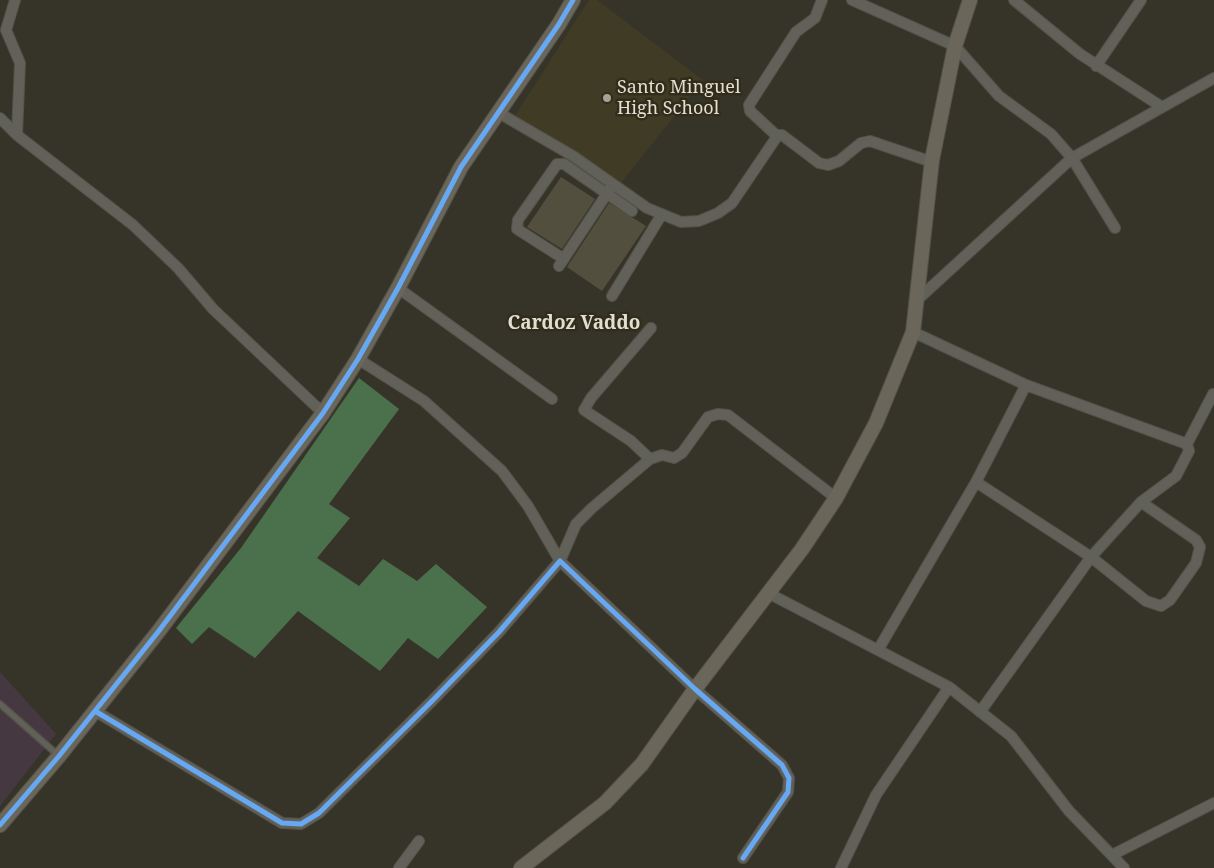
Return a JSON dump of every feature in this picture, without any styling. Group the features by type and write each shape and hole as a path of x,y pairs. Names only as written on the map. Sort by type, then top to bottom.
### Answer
{"main road":[{"path":"0,825 59,756 158,632 323,413 358,359 398,288 461,167 573,0"},
{"path":"521,868 605,803 642,764 695,689 802,550 836,498 876,423 913,332 932,162 955,46 970,0"}],"street":[{"path":"15,0 6,30 20,63 17,135"},
{"path":"776,136 750,111 748,105 796,32 815,18 822,0"},
{"path":"852,0 955,46 999,96 1051,134 1072,158 1115,228"},
{"path":"1014,0 1096,66 1162,107"},
{"path":"1096,66 1141,0"},
{"path":"916,301 1072,158 1214,78"},
{"path":"499,113 573,156 647,208 681,222 699,220 718,213 732,203 776,136 782,135 819,163 828,165 838,161 861,143 870,141 932,162"},
{"path":"0,118 17,135 133,225 178,268 213,309 323,413"},
{"path":"613,184 606,194 561,263 517,229 518,220 557,164 564,164 606,194 632,211"},
{"path":"612,296 662,214"},
{"path":"398,288 552,399"},
{"path":"650,328 591,398 584,410 631,441 650,459"},
{"path":"913,332 1026,385 1187,444"},
{"path":"358,359 424,401 502,471 528,506 560,561 695,689 782,765 790,778 788,792 743,858"},
{"path":"878,650 976,482 1026,385"},
{"path":"980,712 1091,557 1141,502 1176,476 1189,452 1187,444 1213,394"},
{"path":"95,711 282,823 301,824 319,813 432,701 498,632 560,561 576,524 592,508 650,459 662,455 674,458 682,453 708,417 718,414 728,415 836,498"},
{"path":"976,482 1091,557 1146,601 1161,606 1170,600 1196,563 1200,547 1196,540 1141,502"},
{"path":"768,593 949,687 1011,736 1069,810 1124,868"},
{"path":"841,868 876,795 949,687"},
{"path":"1112,855 1213,804"},
{"path":"400,868 419,841"}],"lane":[{"path":"0,704 59,756"}],"shaded area":[{"name":"Santo Minguel High School","path":"589,0 597,0 703,80 616,189 515,116"},
{"path":"0,672 56,734 0,806"}],"green space":[{"path":"359,378 399,409 329,504 350,518 317,558 359,586 383,559 417,581 436,564 487,607 438,659 408,638 380,671 298,611 255,658 209,627 192,644 176,628 241,548"}],"building":[{"path":"561,177 595,199 562,249 527,227"},
{"path":"609,203 646,226 602,291 567,267"}],"cycle path":[{"path":"0,825 59,756 158,632 323,413 358,359 398,288 461,167 559,24 573,0"},
{"path":"95,711 282,823 301,824 319,813 432,701 499,632 560,561 695,689 782,765 789,778 788,792 743,858"}],"place":[{"name":"Santo Minguel High School","path":"607,98"}],"district":[{"name":"Cardoz Vaddo","path":"574,324"}]}
